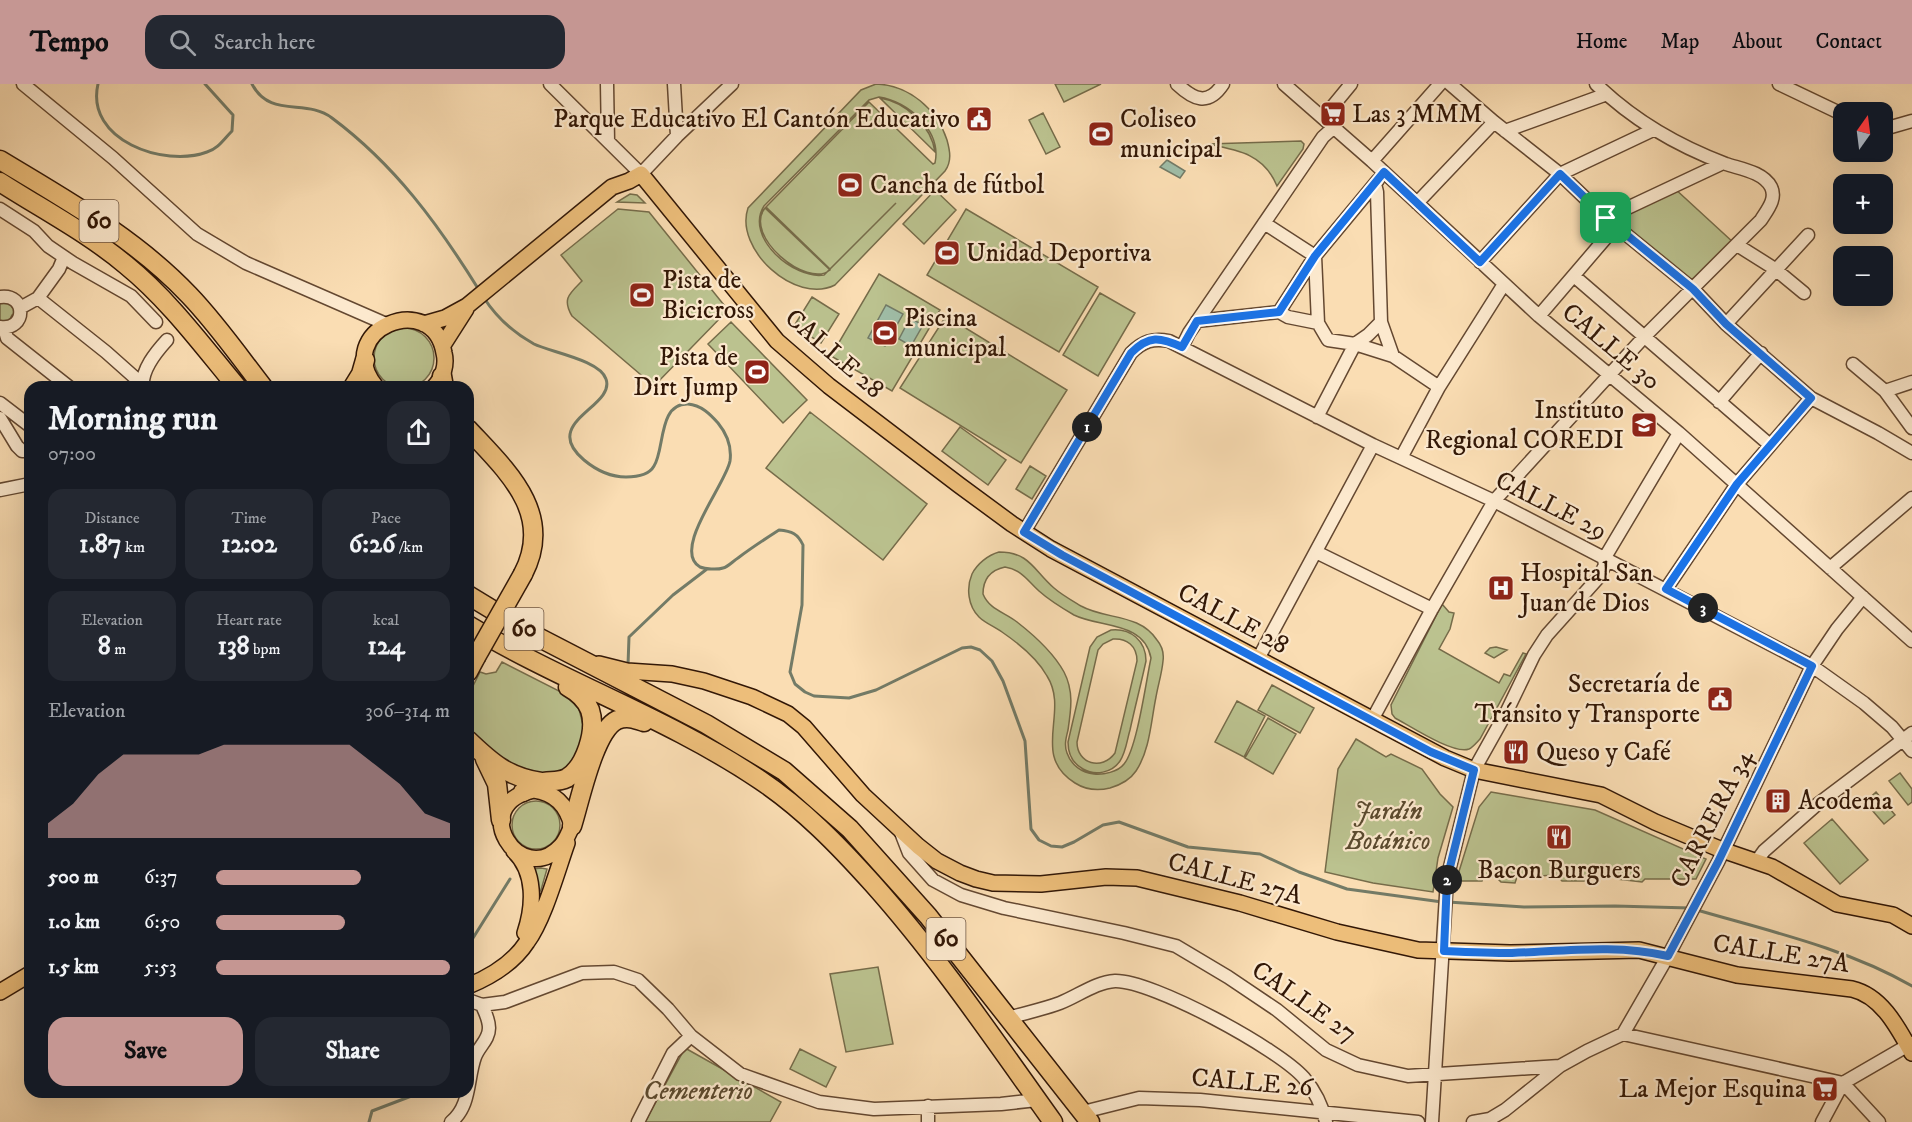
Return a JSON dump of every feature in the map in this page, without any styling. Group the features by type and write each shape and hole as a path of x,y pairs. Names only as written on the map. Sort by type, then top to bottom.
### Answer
{"highway":[{"name":"60","path":"0,160 87,213 136,247 189,295 218,328 258,381"},
{"name":"60","path":"0,182 100,244 127,265 181,318 232,381"},
{"path":"218,328 272,381"},
{"path":"357,381 365,360"},
{"path":"474,436 510,475 523,494 531,516 533,536 531,553 523,574 474,660"},
{"name":"60","path":"474,599 582,660 706,724 784,771 850,829 928,916 1086,1117"},
{"name":"60","path":"474,628 532,661 677,732 759,780 814,822 841,848 915,931 1053,1122"},
{"path":"474,746 508,773 533,786 555,783 574,773 583,759 592,725 590,712 584,700 574,690 549,676 532,661"},
{"path":"572,826 596,750 602,735 611,724 629,718 665,732 677,732"},
{"path":"474,746 488,762 497,784 501,820"}],"main road":[{"path":"424,324 445,318 471,303 612,187 641,174"},
{"name":"CALLE 28","path":"641,174 777,341 829,386 959,485 1024,532 1062,555 1431,752 1474,770 1601,795 1655,822 1722,850 1772,867 1837,904 1893,915 1912,926"},
{"path":"443,345 471,303"},
{"path":"372,381 366,371 365,360 370,339 386,324 399,320 412,320 432,330 443,345 445,366 441,381"},
{"name":"CALLE 27A","path":"582,660 627,671 672,674 729,688 788,714 804,727 863,795 937,861 960,873 993,883 1041,884 1106,877 1137,878 1240,903 1337,932 1401,947 1510,953 1639,950 1737,975 1860,991 1879,1002 1911,1047"},
{"path":"474,983 512,959 527,943 535,929 572,826 562,804 554,796 533,786 509,803 501,820 505,840 522,859 528,871 531,887 529,921 512,959"},
{"path":"511,848 520,855 531,858 543,857 553,853 562,845 572,826"},
{"path":"0,992 24,978"}],"street":[{"path":"23,84 113,158 196,234 246,263 386,324"},
{"path":"550,84 641,174 732,84"},
{"path":"607,84 608,141"},
{"path":"674,84 677,136"},
{"path":"1177,84 1189,95 1199,99 1207,99 1223,84"},
{"name":"CALLE 30","path":"1284,84 1372,161 1539,316 1679,433 1912,641"},
{"path":"1323,118 1351,84"},
{"path":"1372,161 1440,84"},
{"path":"1451,84 1494,122 1560,174 1611,222 1693,289 1726,324 1811,398 1912,453"},
{"path":"1372,720 1494,501 1644,337 1761,220 1773,201 1771,187 1761,176 1723,163 1653,130 1596,84"},
{"path":"1779,84 1833,110"},
{"path":"1505,130 1607,94"},
{"path":"1893,126 1912,121"},
{"path":"1417,203 1494,122"},
{"path":"1182,347 1197,321 1323,137 1333,128"},
{"path":"1480,262 1560,174 1653,130"},
{"path":"1539,316 1574,276 1611,222 1723,163"},
{"path":"1279,312 1315,256 1384,172"},
{"path":"1375,184 1381,322 1393,356"},
{"path":"0,209 34,231 64,257 131,296 156,322"},
{"path":"1264,223 1315,256"},
{"path":"1726,324 1808,235"},
{"path":"1737,245 1775,269 1804,293"},
{"path":"1315,256 1318,323 1328,340 1355,344 1393,356 1439,387"},
{"path":"20,308 38,298 59,269 64,257"},
{"path":"1574,276 1770,445"},
{"path":"1401,458 1439,387 1504,284"},
{"path":"0,297 12,298 20,308 18,320 12,326 2,327 7,338 61,381"},
{"path":"38,298 106,352 138,381"},
{"path":"1197,321 1279,312 1288,317 1318,323"},
{"path":"1317,417 1355,344 1381,322"},
{"path":"143,381 155,353 167,340"},
{"name":"CALLE 29","path":"1024,532 1131,353 1148,341 1163,340 1182,347 1373,445 1494,501 1812,666 1864,703 1909,741"},
{"path":"1719,402 1761,353"},
{"path":"1853,364 1886,391 1912,428"},
{"path":"1886,391 1912,382"},
{"path":"1666,589 1737,484 1811,398"},
{"path":"0,403 24,422"},
{"path":"0,418 14,442 24,451"},
{"path":"14,442 24,430"},
{"path":"1432,1122 1447,879 1474,770 1507,711 1534,655 1547,635 1599,577 1605,565 1604,559 1679,433"},
{"path":"1258,659 1373,445"},
{"path":"0,490 24,485"},
{"path":"1830,568 1912,498"},
{"path":"1316,552 1432,609"},
{"name":"CARRERA 34","path":"1623,1034 1707,882 1812,666 1837,629 1863,597"},
{"path":"1756,862 1764,851 1814,807 1909,741"},
{"name":"CALLE 27","path":"899,829 909,853 933,880 961,895 1004,908 1176,946 1277,1010 1326,1050 1358,1065 1378,1071 1408,1076 1560,1066 1623,1034"},
{"path":"474,1002 482,1005 505,1002 582,974 614,972 638,980 668,1009 691,1036 740,1074 819,1102 874,1108 1001,1104 1037,1100"},
{"path":"1008,1018 1059,1003 1103,984 1117,981 1149,990 1186,1004 1216,1019 1276,1056 1303,1076 1316,1093 1325,1117"},
{"path":"474,1061 489,1030 488,1018 482,1005"},
{"path":"1623,1034 1843,1083 1879,1122"},
{"path":"638,1122 673,1053 691,1036"},
{"path":"1822,1122 1843,1083 1911,1047"},
{"path":"1473,1122 1490,1119 1505,1110 1560,1066"},
{"path":"451,1122 458,1116 466,1098"},
{"name":"CALLE 26","path":"1086,1117 1138,1098 1200,1100 1325,1117 1418,1122"},
{"path":"928,1106 928,1122"}],"green space":[{"name":"Cancha de fútbol","path":"876,84 888,85 920,101 929,109 942,129 949,148 949,163 945,171 835,285 819,289 803,287 786,280 759,256 750,240 746,224 748,208 861,90","holes":["879,97 901,104 928,129 936,151 935,163 933,164 869,102 766,207 830,269 824,275 812,275 799,271 775,254 766,243 761,231 760,218 764,206 869,100"]},
{"path":"1055,84 1101,84 1064,102"},
{"path":"880,98 899,104 915,116 933,142 935,152"},
{"path":"1043,113 1060,147 1046,154 1029,120"},
{"path":"1301,141 1304,144 1303,149 1277,186 1265,167 1249,155 1207,144"},
{"path":"1673,187 1735,244 1693,286 1609,218"},
{"path":"935,190 956,210 924,244 903,224"},
{"path":"630,194 637,195 645,203 617,202"},
{"path":"765,208 830,270 820,274 807,272 781,257 770,245 763,232 761,219"},
{"name":"Pista de Bicicross","path":"618,209 649,212 728,310 654,386 572,316 567,301 570,293 582,281 561,255"},
{"name":"Cancha de fútbol","path":"966,209 1098,287 1059,352 927,275"},
{"name":"Piscina municipal","path":"879,274 940,310 892,391 831,356"},
{"path":"1100,293 1135,313 1098,376 1063,355"},
{"path":"812,297 839,314 821,343 794,326"},
{"path":"3,299 14,305 15,315 12,315 9,321 0,322 0,300"},
{"path":"946,316 1067,390 1021,463 900,388"},
{"name":"Pista de Dirt Jump","path":"731,322 807,400 783,423 708,344"},
{"path":"398,328 410,328 421,333 429,341 434,352 432,370 423,381 385,381 374,364 374,352 379,341 387,333"},
{"path":"810,412 927,504 883,560 766,468"},
{"path":"960,427 1006,460 988,485 942,451"},
{"path":"1030,466 1046,476 1032,499 1016,489"},
{"path":"995,553 1018,555 1031,564 1054,588 1081,606 1141,625 1150,631 1160,645 1163,656 1162,666 1147,745 1141,763 1131,777 1124,782 1110,788 1083,787 1062,772 1055,760 1052,746 1055,704 1053,690 1047,676 1033,657 1021,646 979,617 970,602 970,579 974,570","holes":["1005,567 1016,570 1047,598 1074,615 1130,632 1147,646 1151,658 1137,730 1129,756 1118,769 1106,773 1090,773 1078,768 1071,761 1065,744 1071,701 1064,672 1055,658 1037,639 1017,622 993,607 983,594 986,580 996,570"]},
{"path":"1442,604 1449,612 1454,613 1450,629 1439,649 1499,683 1504,674 1510,676 1523,653 1526,654 1480,739 1469,749 1462,750 1443,744 1395,718 1392,714 1391,705"},
{"path":"1111,630 1125,631 1140,642 1146,661 1124,754 1113,768 1098,773 1083,769 1073,761 1068,742 1090,647 1097,637","holes":["1113,639 1123,640 1130,644 1135,651 1137,661 1115,753 1110,759 1097,763 1081,756 1077,742 1098,650 1103,644"]},
{"path":"1490,648 1507,650 1494,658 1485,653"},
{"path":"502,662 565,694 579,709 584,729 579,755 563,773 544,775 510,768 474,734 474,684 480,672 486,674 496,672"},
{"path":"1272,685 1314,708 1300,733 1258,710"},
{"path":"1237,701 1265,716 1244,757 1215,742"},
{"path":"1268,718 1296,734 1273,774 1245,758"},
{"name":"Jardín Botánico","path":"1356,739 1386,757 1391,754 1422,769 1440,794 1453,807 1438,858 1433,892 1373,883 1325,872 1338,769"},
{"path":"1900,773 1912,789 1912,802 1908,805 1889,781"},
{"path":"1491,792 1595,810 1706,859 1696,879 1645,879 1642,882 1617,879 1614,874 1594,871 1587,874 1585,881 1562,881 1557,875 1517,877 1515,883 1501,882 1496,877 1483,878 1482,881 1456,881 1479,807"},
{"path":"1876,792 1895,815 1884,824 1865,802"},
{"path":"531,801 541,801 553,808 560,820 560,830 553,842 541,849 531,849 516,838 512,830 512,820 523,805"},
{"path":"1832,819 1868,860 1840,884 1804,843"},
{"path":"533,869 547,869 538,894"},
{"path":"878,967 893,1044 846,1052 830,974"},
{"name":"Cementerio","path":"685,1048 781,1102 770,1122 645,1122"},
{"path":"800,1049 836,1067 826,1087 790,1069"}],"shaded area":[{"path":"1167,160 1185,171 1180,178 1160,167"},
{"path":"886,305 903,314 885,346 868,338"},
{"path":"910,318 923,325 911,346 899,339"}],"waterway":[{"path":"98,84 97,104 104,120 115,134 132,145 170,156 189,156 211,151 232,131 233,115 205,84"},
{"path":"252,84 268,101 278,105 322,112 376,155 431,219 479,290"},
{"path":"484,298 500,318 527,340 541,347 574,357 602,372 606,379 606,389 574,425 570,435 572,447 598,470 614,476 626,477 649,472 657,458 667,419 678,406 688,404 697,406 718,423 728,440 730,461 696,532 692,547 693,559 700,567 720,569 779,530 791,532 799,538 803,545 802,605 790,672 795,684 805,692 814,696 849,698 876,690 962,648 971,647 980,650 992,661 1003,681 1025,741 1031,829 1039,840 1051,846 1062,847 1103,825 1119,822 1188,847 1260,854 1299,872 1347,889 1442,902"},
{"path":"628,665 629,637 673,595 707,569"},
{"path":"474,936 510,879"},
{"path":"1448,902 1524,907 1690,908"},
{"path":"1697,910 1834,951 1861,961 1912,986"},
{"path":"369,1122 372,1111 406,1098"}],"place":[{"name":"Las 3 MMM","path":"1333,114"},
{"name":"Parque Educativo El Cantón Educativo","path":"979,119"},
{"name":"Coliseo municipal","path":"1101,134"},
{"name":"Cancha de fútbol","path":"850,185"},
{"name":"Unidad Deportiva","path":"947,253"},
{"name":"Pista de Bicicross","path":"642,295"},
{"name":"Piscina municipal","path":"885,333"},
{"name":"Pista de Dirt Jump","path":"757,372"},
{"name":"Instituto Regional COREDI","path":"1644,425"},
{"name":"Hospital San Juan de Dios","path":"1501,588"},
{"name":"Secretaría de Tránsito y Transporte","path":"1720,699"},
{"name":"Queso y Café","path":"1516,752"},
{"name":"Acodema","path":"1778,801"},
{"name":"Bacon Burguers","path":"1559,837"},
{"name":"La Mejor Esquina","path":"1825,1089"}],"route":[{"path":"1384,172 1480,262 1560,174 1606,218 1693,289 1726,324 1811,398 1737,484 1666,589 1812,666 1718,862 1668,956 1639,950 1616,949 1510,953 1444,951 1447,879 1474,770 1431,752 1062,555 1024,532 1131,353 1140,345 1155,339 1169,341 1182,347 1197,321 1279,312 1315,256 1384,172"}]}
